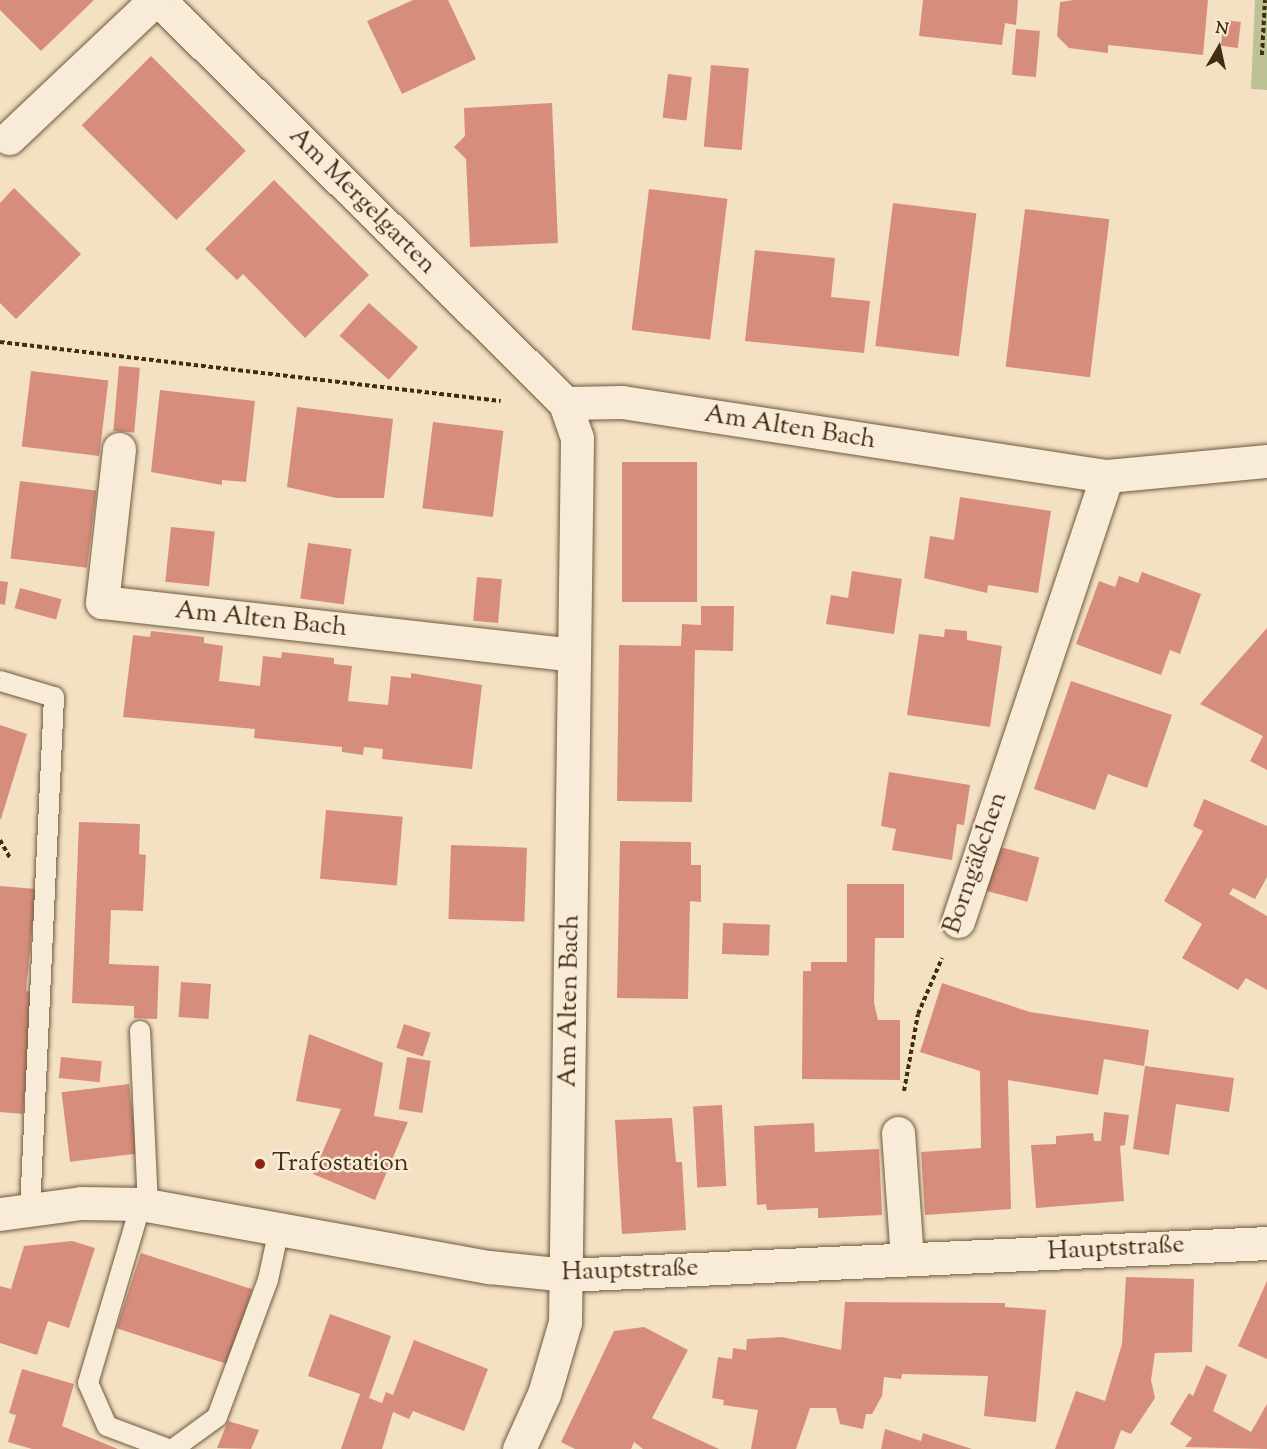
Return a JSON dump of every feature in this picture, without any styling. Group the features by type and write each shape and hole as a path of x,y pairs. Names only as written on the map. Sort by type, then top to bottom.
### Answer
{"street":[{"name":"Am Mergelgarten","path":"9,138 157,0 564,403"},
{"name":"Am Alten Bach","path":"519,1449 558,1351 565,1322 577,438 564,403 622,402 1107,476 1267,461"},
{"name":"Am Alten Bach","path":"118,448 102,602 573,655"},
{"name":"Borngäßchen","path":"958,921 1107,476"},
{"path":"898,1133 907,1258"},
{"name":"Hauptstraße","path":"15,1212 81,1203 145,1205 489,1267 566,1275 1267,1243"}],"lane":[{"path":"0,681 54,697 15,1212"},
{"path":"140,1032 145,1205 87,1383 107,1426 168,1449"},
{"path":"173,1449 217,1417 268,1280 279,1229"}],"path":[{"path":"1262,55 1265,0"},
{"path":"0,342 519,403 564,403"},
{"name":"Borngäßchen","path":"898,1133 918,1014 958,921"}],"green space":[{"path":"1255,0 1267,0 1267,90 1251,89"}],"building":[{"path":"0,0 94,0 41,51 0,10"},
{"path":"413,0 448,0 476,59 402,94 367,21"},
{"path":"923,0 1018,0 1016,25 1005,23 1002,45 919,36"},
{"path":"1074,0 1208,0 1203,55 1108,45 1108,53 1069,48 1057,36 1060,2"},
{"path":"1224,20 1241,22 1238,48 1221,46"},
{"path":"1016,29 1040,31 1036,77 1012,75"},
{"path":"151,56 246,151 176,220 82,125"},
{"path":"711,65 749,68 742,150 704,147"},
{"path":"668,74 692,77 686,121 663,118"},
{"path":"552,103 558,243 470,247 466,159 454,147 465,136 464,108"},
{"path":"274,180 369,275 305,338 243,274 237,280 205,249"},
{"path":"14,188 81,254 16,319 0,303 0,203"},
{"path":"649,189 727,199 710,340 632,330"},
{"path":"893,203 976,213 959,356 875,346"},
{"path":"1025,209 1109,219 1090,377 1006,367"},
{"path":"755,250 835,258 831,297 870,301 864,353 745,341"},
{"path":"369,303 418,347 389,380 340,336"},
{"path":"119,366 140,368 134,433 113,431"},
{"path":"31,371 108,381 99,456 22,446"},
{"path":"160,390 255,401 246,482 222,480 222,485 151,472"},
{"path":"297,407 393,419 384,498 336,498 287,487"},
{"path":"433,422 503,431 493,517 422,508"},
{"path":"622,462 697,462 697,602 622,602"},
{"path":"20,481 96,490 87,568 10,558"},
{"path":"960,497 1051,511 1038,593 988,585 987,593 924,578 930,536 954,540"},
{"path":"171,527 215,532 209,586 165,582"},
{"path":"308,543 352,549 344,605 300,598"},
{"path":"852,571 902,579 894,634 826,624 831,595 848,598"},
{"path":"1142,572 1201,594 1180,654 1170,650 1161,675 1076,644 1099,581 1115,587 1119,576 1138,583"},
{"path":"477,577 502,579 498,623 473,621"},
{"path":"0,581 8,582 5,605 0,604"},
{"path":"20,588 62,599 56,619 15,608"},
{"path":"701,606 734,606 733,651 695,650 692,802 617,801 619,645 681,646 682,624 701,625"},
{"path":"1267,628 1267,770 1250,761 1263,736 1200,704"},
{"path":"945,629 967,631 967,640 1002,646 990,727 907,715 919,634 944,637"},
{"path":"151,631 204,637 204,643 223,646 219,681 260,686 263,656 281,658 282,652 334,658 334,664 352,666 348,701 388,705 391,676 411,678 411,673 482,685 472,769 382,759 383,749 364,747 363,755 342,752 342,747 254,738 255,729 123,717 133,635 150,637"},
{"path":"1071,681 1172,715 1147,788 1108,774 1095,810 1034,789"},
{"path":"0,725 27,734 1,819 0,819"},
{"path":"889,772 970,785 964,825 957,824 952,860 892,850 896,829 881,826"},
{"path":"1204,799 1267,826 1267,877 1255,899 1233,888 1229,894 1267,916 1267,990 1246,978 1238,990 1182,958 1202,924 1164,901 1203,831 1193,826"},
{"path":"326,810 403,817 397,885 320,879"},
{"path":"79,822 140,824 139,854 146,855 143,911 111,910 109,964 159,966 157,1019 134,1018 134,1006 72,1003"},
{"path":"620,841 691,842 691,865 701,865 701,902 690,901 688,999 617,998"},
{"path":"451,845 527,848 524,922 448,919"},
{"path":"993,845 1039,857 1027,902 981,889"},
{"path":"847,884 904,884 904,938 875,938 874,1003 878,1020 900,1020 900,1080 802,1079 803,971 811,971 811,962 847,962"},
{"path":"0,886 36,889 26,991 34,992 23,1114 0,1112"},
{"path":"723,923 770,925 769,956 722,954"},
{"path":"181,982 211,984 208,1019 179,1017"},
{"path":"942,983 1030,1012 1149,1030 1144,1066 1104,1059 1098,1095 1008,1080 1011,1209 925,1215 921,1152 981,1148 980,1071 920,1052"},
{"path":"404,1024 431,1033 423,1056 396,1048"},
{"path":"309,1034 383,1063 374,1116 408,1122 375,1200 313,1174 341,1109 296,1101"},
{"path":"61,1057 102,1061 100,1082 59,1078"},
{"path":"407,1057 431,1061 422,1113 399,1109"},
{"path":"1145,1066 1234,1078 1229,1112 1176,1104 1169,1155 1133,1149"},
{"path":"129,1084 138,1153 70,1162 62,1092"},
{"path":"722,1105 726,1186 697,1187 693,1107"},
{"path":"1104,1112 1129,1115 1125,1145 1120,1146 1124,1201 1036,1208 1031,1145 1056,1144 1056,1136 1093,1133 1094,1141 1101,1141"},
{"path":"672,1118 676,1162 682,1162 686,1230 622,1234 615,1120"},
{"path":"814,1123 815,1152 879,1149 882,1215 818,1218 818,1208 767,1210 766,1204 757,1205 754,1126"},
{"path":"72,1241 95,1248 69,1328 48,1321 37,1355 0,1343 0,1286 11,1289 24,1246"},
{"path":"141,1253 252,1289 228,1364 117,1328"},
{"path":"1126,1277 1194,1279 1192,1352 1155,1353 1151,1380 1155,1398 1131,1434 1121,1430 1114,1449 1055,1449 1076,1391 1105,1401 1122,1344"},
{"path":"1267,1281 1267,1359 1238,1346"},
{"path":"845,1302 1005,1303 1005,1307 1046,1310 1036,1422 984,1416 988,1376 902,1374 901,1379 884,1377 882,1396 872,1414 866,1414 863,1429 840,1424 836,1408 810,1408 796,1449 751,1449 758,1410 723,1405 724,1400 712,1398 718,1357 732,1359 733,1348 746,1350 747,1339 782,1337 841,1350"},
{"path":"330,1314 391,1336 369,1398 382,1403 386,1392 393,1395 414,1340 488,1369 464,1431 413,1411 409,1419 393,1412 382,1449 341,1449 360,1394 308,1376"},
{"path":"644,1327 688,1350 652,1418 719,1449 643,1449 634,1442 631,1449 575,1449 561,1442 614,1331"},
{"path":"1206,1365 1227,1375 1213,1411 1251,1432 1267,1404 1267,1449 1185,1447 1192,1438 1170,1424 1189,1393 1193,1396"},
{"path":"22,1369 74,1384 62,1426 118,1449 32,1449 8,1442 16,1415 9,1413"},
{"path":"228,1421 259,1430 251,1449 217,1448"},
{"path":"885,1429 921,1441 923,1433 972,1449 881,1449"}],"place":[{"name":"Trafostation","path":"260,1164"}]}
